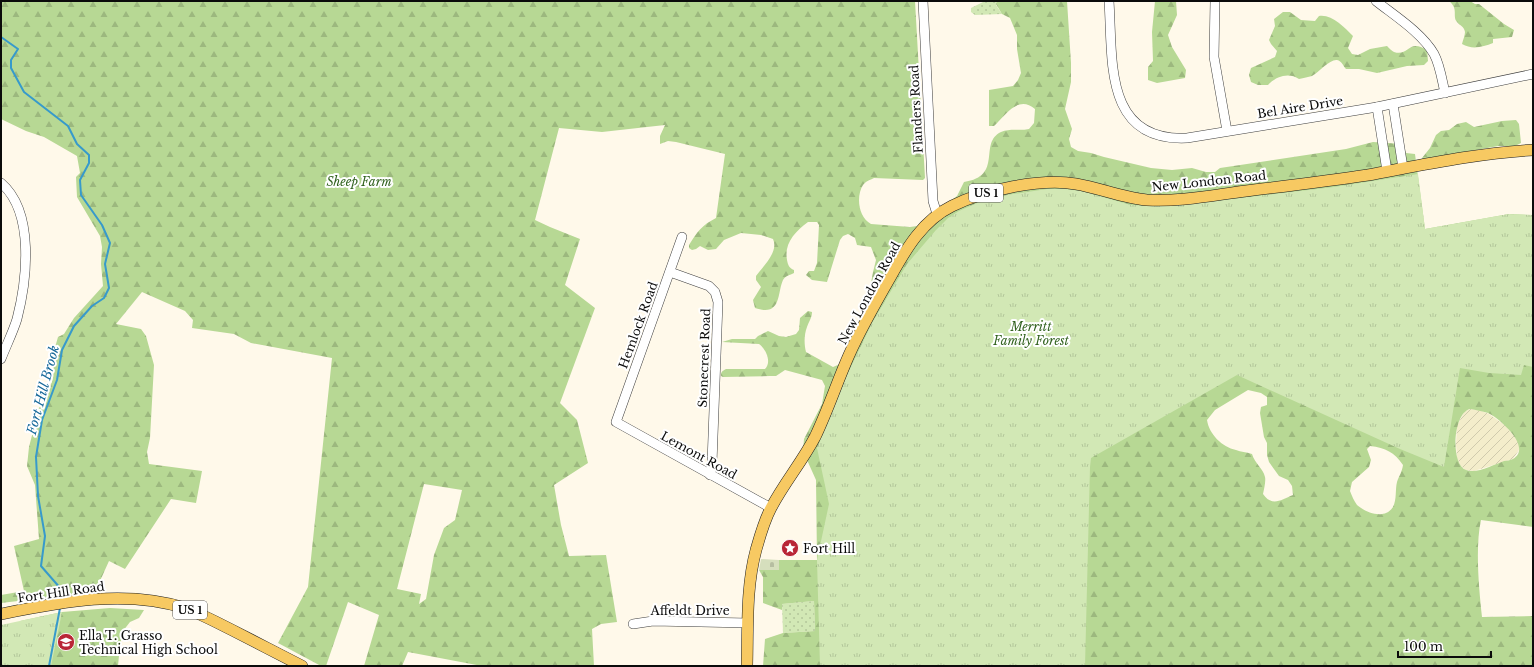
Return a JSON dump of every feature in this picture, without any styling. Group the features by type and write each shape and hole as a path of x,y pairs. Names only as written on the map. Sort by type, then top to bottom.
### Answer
{"main road":[{"name":"New London Road","path":"747,666 749,588 751,571 763,527 771,508 816,434 848,356 877,300 904,253 915,238 937,214 970,198 1043,182 1079,184 1136,198 1166,200 1296,184 1452,160 1533,150"},
{"name":"Fort Hill Road","path":"1,614 66,602 95,599 127,598 149,600 177,606 209,618 302,666"}],"street":[{"name":"Flanders Road","path":"923,1 933,201 937,214"},
{"name":"Bel Aire Drive","path":"1109,1 1114,81 1120,100 1130,117 1140,126 1150,132 1170,137 1187,138 1377,107 1533,74"},
{"path":"1215,1 1214,57 1226,131"},
{"path":"1376,1 1409,27 1430,47 1437,62 1445,93"},
{"path":"1392,104 1403,168"},
{"path":"1377,107 1387,171"},
{"path":"1,183 9,189 17,205 22,224 26,262 24,284 16,320 2,354"},
{"name":"Hemlock Road","path":"616,422 682,237"},
{"name":"Stonecrest Road","path":"670,272 710,286 715,292 718,302 712,463 710,475"},
{"name":"Lemont Road","path":"616,422 771,508"},
{"name":"Affeldt Drive","path":"633,624 653,621 748,623"}],"shaded area":[{"path":"1470,409 1479,410 1489,414 1506,426 1519,445 1519,450 1513,459 1474,471 1465,470 1460,465 1457,458 1457,426 1464,412"}],"green space":[{"name":"Sheep Farm","path":"1,1 915,1 925,178 923,180 874,178 863,185 859,195 863,216 871,224 910,227 917,226 957,196 964,182 976,179 983,173 987,166 991,144 994,137 1004,131 1029,129 1034,123 1035,109 1029,105 1023,104 1012,108 994,126 989,126 989,90 1013,86 1021,73 1017,49 1017,35 1010,18 1002,14 996,4 997,1 1067,1 1071,82 1065,109 1072,129 1069,139 1071,147 1078,151 1151,168 1172,170 1192,168 1206,172 1215,172 1220,168 1346,149 1373,142 1402,144 1406,153 1415,154 1425,229 1509,214 1533,215 1533,527 1481,520 1478,555 1482,617 1533,616 1533,666 763,666 765,639 783,633 815,631 814,601 782,604 782,610 763,603 763,577 759,570 778,570 779,560 817,560 816,480 803,451 804,439 822,404 825,386 822,380 785,370 776,376 723,377 721,376 722,373 726,369 765,369 768,359 766,352 759,344 722,342 732,339 755,339 768,331 779,336 786,337 796,334 799,330 800,318 808,311 812,312 805,333 806,352 833,367 840,364 866,310 876,260 871,247 857,245 855,238 848,234 843,236 840,240 827,282 812,280 806,275 809,271 814,271 817,263 819,225 817,222 808,222 795,234 787,248 787,260 789,266 794,270 794,273 783,280 779,297 774,307 764,310 755,308 753,300 761,287 756,280 756,276 772,254 774,249 773,239 761,235 741,233 724,240 716,249 708,250 700,246 692,250 689,248 689,245 700,229 716,218 725,154 676,142 668,141 660,144 660,136 665,125 602,132 559,128 535,220 580,239 565,285 595,308 560,403 577,420 588,463 554,485 561,525 569,556 606,555 617,622 601,624 592,629 594,666 482,666 408,652 402,666 364,666 379,615 348,602 326,666 321,666 278,643 308,587 332,358 251,343 234,334 192,328 193,320 185,311 142,292 116,324 141,329 146,336 154,365 150,438 147,452 149,464 202,471 196,503 171,499 125,569 109,561 95,592 1,603 1,595 24,591 14,546 39,539 35,485 27,466 29,447 39,408 47,396 53,378 54,351 58,337 64,334 74,318 103,286 101,264 102,247 100,236 77,197 76,177 80,173 77,156 44,137 26,131 1,119","holes":["1248,390 1261,393 1267,397 1267,405 1261,407 1260,413 1264,437 1267,443 1267,455 1269,462 1279,476 1288,480 1292,486 1293,495 1277,501 1266,498 1263,494 1265,477 1252,454 1238,451 1226,446 1221,443 1210,430 1207,420 1215,410","1470,409 1488,413 1493,416 1506,427 1517,440 1519,447 1518,454 1513,459 1485,468 1475,471 1466,470 1461,466 1457,458 1456,449 1457,428 1464,413","1370,446 1385,449 1393,454 1403,465 1397,482 1393,507 1390,511 1385,513 1375,514 1365,511 1357,505 1350,491 1352,482 1369,467 1371,460 1367,449","424,484 462,490 455,520 444,528 434,555 426,599 419,604 421,594 397,589"]},
{"path":"985,1 997,1 996,5 1002,14 975,15 971,12 971,8"},
{"path":"1155,1 1176,1 1177,15 1168,35 1172,47 1186,70 1185,78 1157,83 1148,80 1148,67 1153,61 1152,32"},
{"path":"1449,1 1470,1 1475,4 1479,4 1514,30 1512,37 1493,39 1493,43 1478,47 1470,47 1462,44 1465,32 1463,27 1456,20 1454,7"},
{"path":"1283,12 1290,12 1301,20 1315,21 1319,16 1333,19 1342,25 1353,36 1348,48 1352,54 1358,55 1370,49 1387,46 1394,52 1399,53 1416,46 1427,50 1428,61 1424,65 1407,66 1377,73 1359,69 1346,69 1340,61 1334,60 1312,76 1299,79 1287,75 1275,79 1268,85 1258,85 1251,82 1249,75 1251,68 1275,57 1277,51 1269,40 1275,26 1274,19"},
{"path":"1516,120 1519,124 1521,143 1515,146 1498,146 1423,160 1422,158 1430,148 1436,135 1441,131 1449,130 1457,124 1466,122 1474,127 1502,121"},
{"name":"Merritt Family Forest","path":"1418,174 1425,229 1509,214 1533,215 1533,367 1524,365 1521,375 1489,373 1460,368 1444,467 1400,449 1237,375 1091,458 1085,666 820,666 817,560 829,504 817,448 847,375 872,323 907,264 948,218 977,203 1007,195 1047,189 1081,191 1131,205 1180,205 1334,187"},
{"path":"761,559 779,560 779,570 759,570"},
{"path":"814,601 815,631 783,633 782,604"},
{"path":"110,608 144,610 139,618 130,622 123,631 118,666 20,666 20,621 62,612"},
{"path":"62,612 51,666 1,666 1,625"}],"waterway":[{"name":"Fort Hill Brook","path":"1,37 18,49 11,60 11,68 24,92 68,126 77,144 89,155 89,163 80,180 81,195 102,225 110,243 105,264 109,288 104,298 92,306 74,326 62,350 57,380 42,420 36,457 38,496 45,536 41,566 61,589 62,599"},
{"name":"Fort Hill Brook","path":"49,666 60,608"}],"place":[{"name":"Fort Hill","path":"790,548"},
{"name":"Ella T. Grasso Technical High School","path":"66,642"}]}
